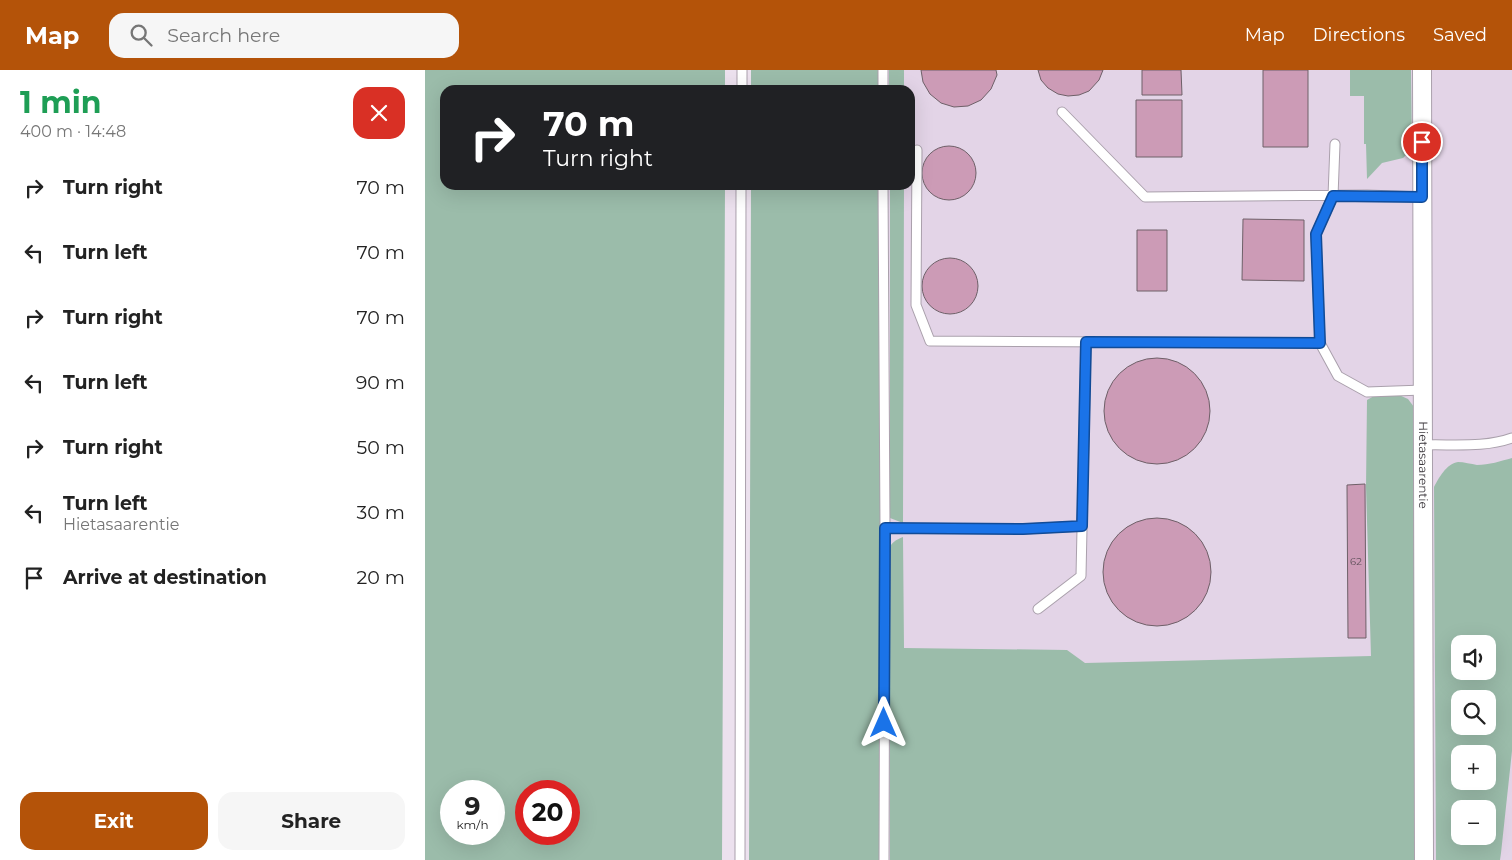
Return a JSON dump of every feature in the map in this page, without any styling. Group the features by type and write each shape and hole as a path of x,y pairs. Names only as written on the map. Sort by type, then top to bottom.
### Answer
{"street":[{"name":"Hietasaarentie","path":"1422,70 1424,860"}],"lane":[{"path":"742,70 742,85"},
{"path":"883,70 883,85"},
{"path":"1062,112 1145,197 1422,197"},
{"path":"1335,144 1333,196 1316,234 1320,343 1339,376 1367,392 1423,390"},
{"path":"917,150 916,305 930,341 1320,343"},
{"path":"740,860 741,190"},
{"path":"883,190 884,860"},
{"path":"1038,609 1081,576 1086,342"},
{"path":"1423,445 1486,444 1512,438"},
{"path":"885,528 1023,529 1082,526"}],"shaded area":[{"path":"845,70 1512,70 1512,860 853,860 846,190 915,190 915,85 845,85"}],"green space":[{"path":"425,70 725,70 725,85 440,85 440,190 725,190 722,860 425,860"},
{"path":"751,70 879,70 879,85 751,85"},
{"path":"889,70 904,70 904,85 889,85"},
{"path":"1350,70 1411,70 1412,149 1403,158 1382,163 1367,179 1366,144 1364,144 1364,96 1350,96"},
{"path":"751,190 879,190 883,860 749,860"},
{"path":"890,190 904,190 903,523 890,518"},
{"path":"1399,395 1408,399 1414,407 1415,860 890,860 889,550 894,542 903,537 904,648 1067,650 1085,663 1371,656 1366,487 1367,400 1374,396"},
{"path":"1512,458 1512,751 1500,860 1436,860 1434,487 1443,472 1454,463 1481,465"}],"building":[{"path":"921,70 996,70 997,75 991,89 981,100 968,106 954,107 941,103 930,94 923,82"},
{"path":"1038,70 1103,70 1099,80 1089,91 1079,95 1068,96 1058,94 1048,88 1041,80"},
{"path":"1142,70 1181,70 1182,95 1142,95"},
{"path":"1263,70 1308,70 1308,147 1263,147"},
{"path":"1136,100 1182,100 1182,157 1136,157"},
{"path":"949,146 959,148 968,154 974,163 976,173 974,183 968,192 959,198 949,200 939,198 930,192 924,183 922,173 924,163 930,154 939,148"},
{"path":"1243,219 1304,220 1304,281 1242,280"},
{"path":"1137,230 1167,230 1167,291 1137,291"},
{"path":"945,258 955,258 970,266 976,275 978,286 976,297 970,306 955,314 945,314 934,309 927,302 922,291 922,281 927,270 934,263"},
{"path":"1157,358 1177,362 1195,373 1206,391 1210,411 1206,431 1195,449 1177,460 1157,464 1137,460 1119,449 1108,431 1104,411 1108,391 1119,373 1137,362"},
{"path":"1365,484 1366,638 1348,638 1347,485"},
{"path":"1157,518 1178,522 1195,534 1207,551 1211,572 1207,593 1195,610 1178,622 1157,626 1136,622 1119,610 1107,593 1103,572 1107,551 1119,534 1136,522"}],"route":[{"path":"884,723 885,528 1023,529 1082,526 1086,342 1320,343 1316,234 1333,196 1422,197 1422,142"}]}
